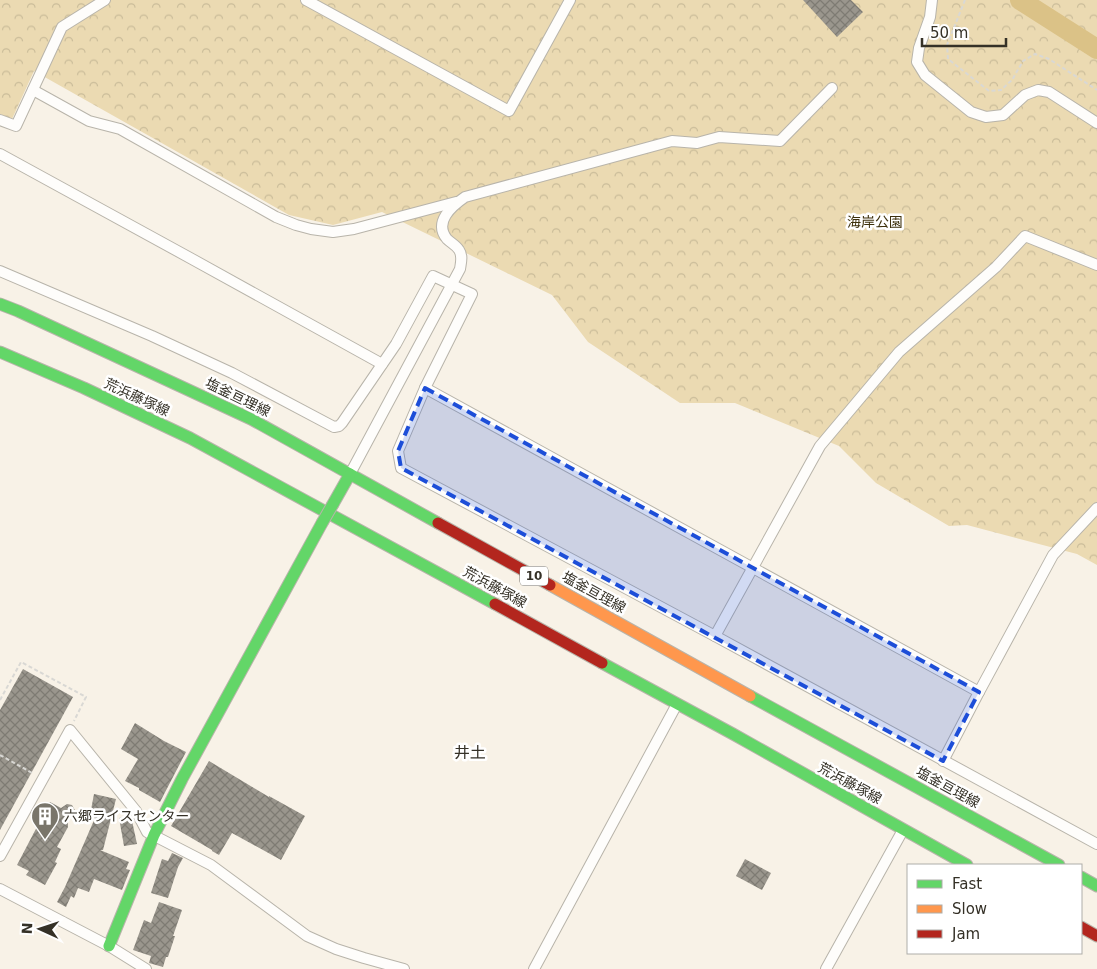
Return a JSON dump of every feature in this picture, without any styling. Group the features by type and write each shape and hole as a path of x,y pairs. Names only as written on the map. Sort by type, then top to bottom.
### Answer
{"street":[{"path":"0,120 16,126 62,27 105,0"},
{"path":"306,0 509,111 570,0"},
{"path":"932,0 930,18 919,48 917,62 925,75 971,112 986,117 1003,115 1025,95 1038,90 1049,92 1097,123"},
{"path":"33,90 89,121 120,130 276,217 311,230 333,232 354,229 459,201 672,141 697,143 718,138 780,141 832,88"},
{"path":"0,154 382,364"},
{"path":"109,946 154,835 182,779 350,474 460,269 462,259 460,250 447,238 443,231 446,213 459,201"},
{"path":"715,636 820,446 899,352 996,267 1025,236 1097,265"},
{"path":"0,271 152,336 232,373 334,427 342,423 396,344 433,276 472,294 425,388 398,451 401,468 1097,844"},
{"name":"塩釜亘理線","path":"0,304 18,310 251,420 1057,864"},
{"name":"荒浜藤塚線","path":"0,352 84,388 190,438 733,734 966,864"},
{"path":"425,388 980,692"},
{"path":"943,761 1053,555 1097,508"},
{"path":"534,969 677,704"},
{"path":"0,856 70,730 136,810 147,832 211,865 307,936 336,949 404,969"},
{"path":"826,969 903,830"},
{"path":"1082,878 1097,886"},
{"path":"0,890 109,946 129,965 146,969"},
{"path":"1082,928 1097,936"}],"path":[{"path":"965,0 947,45 948,59 989,91 1001,90 1012,80 1023,61 1035,54 1049,59 1097,90"},
{"path":"0,700 21,662 86,697 70,730"},
{"path":"0,755 43,778"}],"highlighted area":[{"path":"425,388 753,568 979,692 943,761 401,468 398,451"}],"green space":[{"name":"海岸公園","path":"0,0 1097,0 1097,565 1077,554 967,525 949,526 876,483 839,446 735,403 680,403 588,342 552,295 382,212 333,225 289,215 34,71 12,119 0,114"}],"building":[{"path":"803,0 851,0 863,12 837,37"},
{"path":"23,669 73,697 0,830 0,710"},
{"path":"135,723 186,752 160,802 125,781 138,759 121,749"},
{"path":"209,761 305,816 281,860 232,833 219,855 171,826"},
{"path":"94,794 116,799 103,850 100,850 129,862 126,869 130,870 122,890 94,879 89,892 78,888 74,898 71,896 66,907 57,902 95,818 90,815"},
{"name":"六郷ライスセンター","path":"50,802 61,808 67,804 72,805 76,812 68,819 68,827 57,847 61,849 55,862 57,863 45,885 26,875 29,871 17,865"},
{"path":"131,816 137,844 124,846 119,818"},
{"path":"172,853 183,858 178,867 168,898 151,893 162,859 168,861"},
{"path":"745,859 771,873 762,890 736,876"},
{"path":"159,902 182,910 168,957 166,957 163,967 149,963 151,956 133,950 144,920 151,923"}],"waterway":[{"path":"1020,0 1097,49"}],"traffic: fast":[{"path":"0,304 251,419 438,523"},
{"path":"0,352 84,388 190,438 495,604"},
{"path":"333,504 350,474"},
{"path":"322,523 333,504"},
{"path":"109,946 154,835 182,779 322,523"},
{"path":"602,663 965,864"},
{"path":"750,696 1057,864"},
{"path":"1082,878 1097,886"}],"traffic: slow":[{"path":"550,585 750,696"}],"traffic: jam":[{"path":"438,523 550,585"},
{"path":"495,604 602,663"},
{"path":"1082,928 1097,936"}],"place":[{"name":"六郷ライスセンター","path":"45,840"}],"district":[{"name":"井土","path":"470,752"}]}
